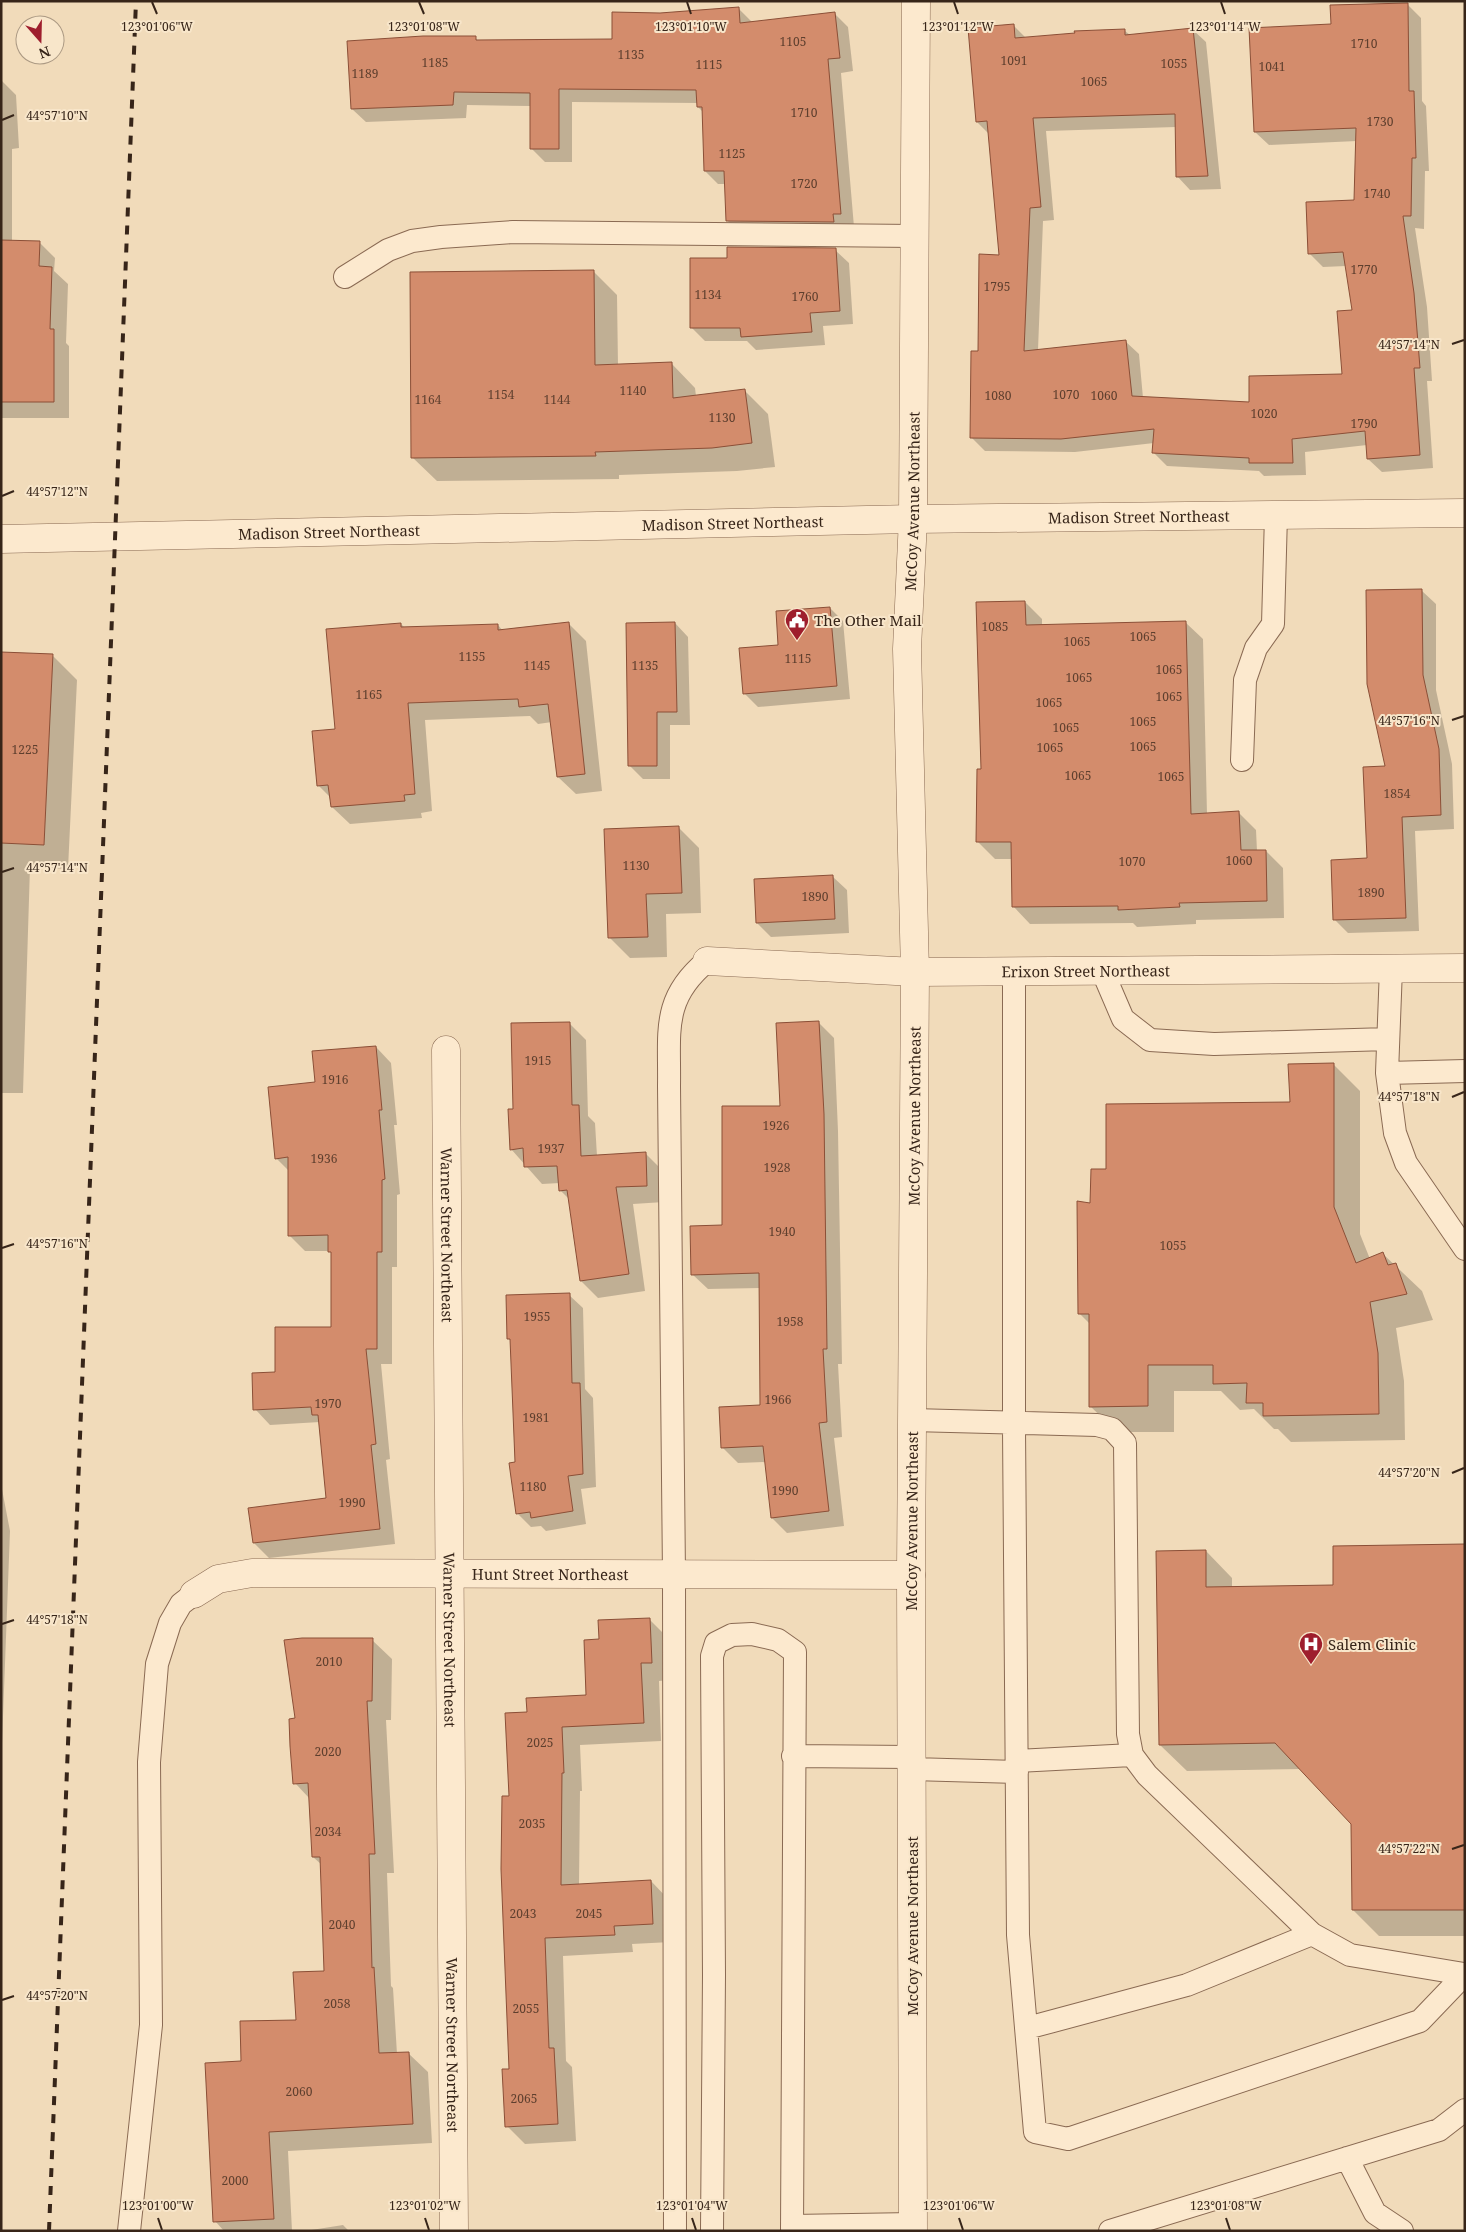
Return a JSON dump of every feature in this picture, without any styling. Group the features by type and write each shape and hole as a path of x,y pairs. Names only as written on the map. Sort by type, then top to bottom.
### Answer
{"street":[{"name":"McCoy Avenue Northeast","path":"913,2227 911,1575 916,972 907,649 913,519 916,1"},
{"name":"Madison Street Northeast","path":"1,539 913,519 1465,513"},
{"name":"Erixon Street Northeast","path":"707,961 916,972 1465,968"},
{"name":"Warner Street Northeast","path":"446,1050 454,2231"},
{"name":"Hunt Street Northeast","path":"194,1594 218,1579 252,1573 911,1575"}],"lane":[{"path":"345,277 388,250 412,241 504,232 914,236"},
{"path":"1242,760 1245,680 1256,648 1273,624 1276,515"},
{"path":"675,2231 674,1575 669,1086 670,1013 682,987 695,970 707,961"},
{"path":"1391,968 1387,1073 1395,1133 1406,1163 1465,1249"},
{"path":"1102,970 1122,1019 1150,1040 1214,1044 1388,1039"},
{"path":"1014,971 1014,1422 1018,1935 1035,2132 1068,2139 1420,2021 1464,1974"},
{"path":"1387,1073 1465,1071"},
{"path":"912,1420 1097,1425 1112,1429 1126,1443 1128,1734 1132,1755 1148,1775 1312,1934 1350,1955 1464,1974"},
{"path":"129,2231 151,2025 149,1762 158,1664 170,1623 181,1604 194,1594"},
{"path":"712,2231 714,1975 712,1656 716,1643 732,1635 752,1634 778,1640 795,1652 792,2228 913,2227"},
{"path":"793,1756 912,1763 1017,1766 1132,1755"},
{"path":"1027,2028 1187,1984 1312,1934"},
{"path":"1110,2231 1439,2130 1465,2110"},
{"path":"1347,2158 1375,2212 1402,2231"}],"building":[{"path":"1408,3 1409,91 1414,91 1416,158 1412,158 1411,216 1403,216 1414,293 1420,368 1414,368 1420,455 1367,459 1365,431 1292,439 1293,463 1249,463 1249,458 1152,453 1154,429 1061,439 970,438 971,351 978,351 979,254 999,255 987,121 976,122 968,28 1014,24 1015,38 1075,33 1074,31 1125,29 1125,35 1193,28 1208,176 1176,177 1175,114 1033,118 1041,207 1030,208 1024,351 1126,340 1132,396 1249,402 1249,376 1342,374 1337,311 1352,310 1343,252 1308,254 1306,202 1354,200 1356,128 1254,132 1249,28 1331,24 1330,5"},
{"path":"739,7 740,23 835,12 840,58 828,59 841,214 833,214 834,222 726,221 724,171 704,171 702,107 697,107 696,90 559,89 559,149 530,149 530,93 454,92 453,105 351,109 347,41 423,36 476,36 476,40 612,39 612,12 660,13"},
{"path":"1,240 40,241 39,266 52,267 50,329 54,329 54,402 1,402"},
{"path":"727,247 836,248 840,311 810,313 812,332 741,337 740,328 690,328 690,258 727,258"},
{"path":"594,270 595,365 672,362 673,398 745,389 752,443 712,448 595,452 596,456 411,458 410,272"},
{"path":"1422,589 1423,675 1439,749 1441,815 1402,817 1406,918 1333,920 1331,860 1367,858 1363,767 1385,766 1367,684 1366,590"},
{"path":"1025,601 1026,625 1186,621 1191,814 1239,811 1241,850 1266,850 1267,901 1179,903 1180,907 1118,910 1118,906 1012,907 1011,842 976,842 977,769 981,769 976,602"},
{"path":"830,607 837,686 743,694 739,648 778,645 776,611"},
{"path":"569,622 585,774 557,777 548,704 519,707 518,699 408,703 415,794 404,795 405,801 331,807 328,785 317,786 312,731 335,729 326,629 401,623 401,627 498,624 498,630"},
{"path":"675,622 677,712 657,712 657,766 628,766 626,623"},
{"path":"1,652 53,654 44,845 1,843"},
{"path":"679,826 682,893 646,894 648,937 608,938 604,829"},
{"path":"833,875 835,919 756,923 754,879"},
{"path":"819,1021 824,1114 827,1349 823,1349 827,1422 819,1423 829,1511 771,1518 763,1446 721,1448 719,1407 760,1405 759,1273 691,1275 690,1226 722,1225 722,1106 780,1106 776,1023"},
{"path":"570,1022 572,1105 579,1105 581,1156 646,1152 647,1186 616,1187 629,1274 580,1281 567,1190 559,1191 557,1166 524,1167 523,1148 510,1150 508,1109 513,1109 511,1023"},
{"path":"376,1046 382,1110 379,1110 385,1179 382,1180 382,1252 377,1252 377,1349 366,1349 376,1444 371,1445 380,1529 253,1543 248,1508 326,1498 318,1415 312,1415 311,1407 253,1410 252,1373 275,1372 275,1327 331,1327 331,1252 328,1252 328,1235 288,1236 288,1157 275,1159 268,1087 315,1082 312,1051"},
{"path":"1334,1063 1334,1207 1356,1263 1383,1252 1388,1265 1396,1263 1407,1294 1370,1302 1378,1353 1379,1414 1263,1416 1263,1403 1246,1403 1247,1383 1213,1384 1213,1365 1148,1365 1148,1406 1089,1407 1089,1314 1078,1314 1077,1201 1090,1203 1091,1169 1106,1169 1106,1104 1290,1102 1288,1064"},
{"path":"570,1293 572,1383 580,1383 583,1474 568,1476 573,1511 531,1518 530,1512 516,1514 509,1463 515,1462 510,1339 507,1339 506,1295"},
{"name":"Salem Clinic","path":"1465,1544 1465,1910 1352,1910 1351,1824 1275,1743 1159,1745 1156,1551 1206,1550 1206,1587 1333,1585 1333,1546"},
{"path":"650,1618 652,1663 641,1663 644,1723 562,1727 564,1773 562,1773 561,1885 651,1880 653,1924 614,1926 615,1935 545,1938 549,2048 554,2048 558,2124 505,2127 502,2069 509,2069 501,1869 502,1796 509,1796 505,1713 527,1712 526,1698 586,1695 584,1640 599,1639 598,1620"},
{"path":"302,1638 373,1638 372,1701 367,1701 375,1854 369,1854 372,1968 374,1967 379,2053 409,2052 413,2124 269,2132 274,2219 213,2222 205,2063 241,2061 240,2021 296,2020 293,1972 324,1971 320,1857 312,1857 308,1783 293,1784 290,1746 289,1719 295,1718 284,1640"}],"railway":[{"path":"49,2231 136,1"}],"place":[{"name":"The Other Mail","path":"797,641"},
{"name":"Salem Clinic","path":"1311,1665"}]}
